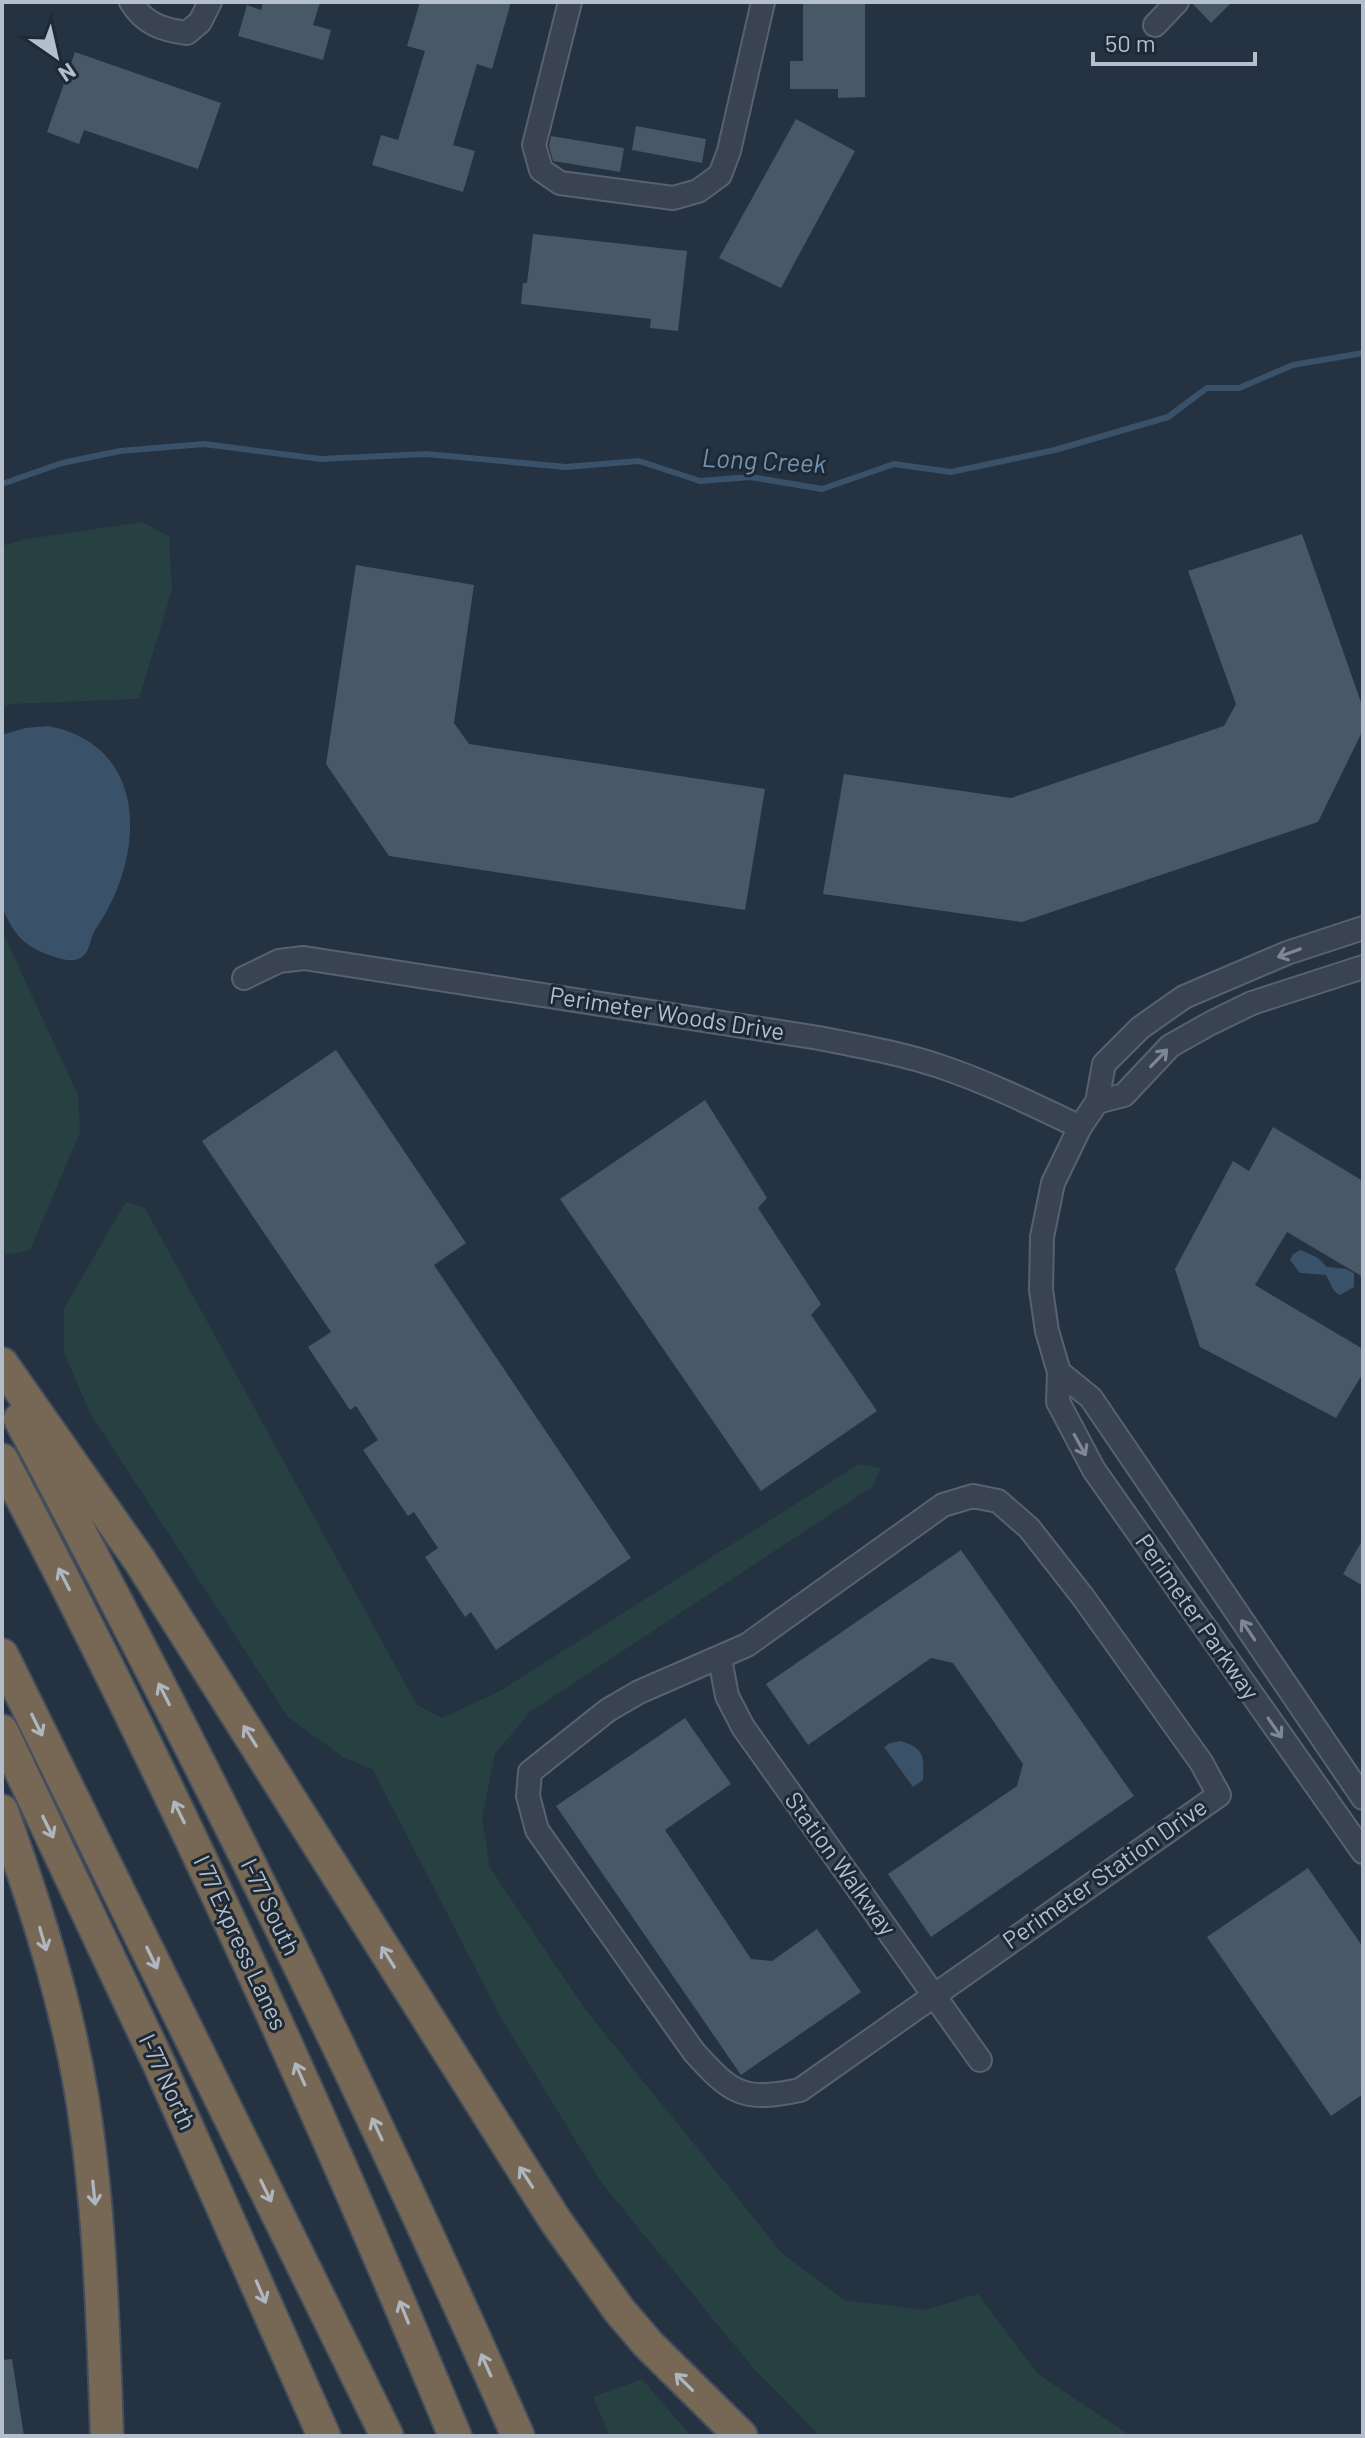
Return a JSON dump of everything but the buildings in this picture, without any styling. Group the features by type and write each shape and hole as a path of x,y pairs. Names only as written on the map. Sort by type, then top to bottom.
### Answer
{"highway":[{"path":"2,1364 140,1561 555,2220 619,2310 648,2344 741,2436"},
{"name":"I-77 South","path":"2,1387 160,1686 286,1940 396,2169 518,2436"},
{"name":"I 77 Express Lanes","path":"2,1460 133,1716 261,1986 455,2436"},
{"path":"2,1655 387,2436"},
{"name":"I-77 North","path":"2,1731 166,2080 324,2436"},
{"path":"2,1811 56,1983 81,2094 97,2222 107,2436"}],"street":[{"path":"131,2 151,24 168,31 187,33 200,22 210,2"},
{"path":"570,2 534,145 541,170 560,183 673,198 698,191 720,175 732,137 763,2"},
{"path":"1155,25 1177,2"},
{"name":"Perimeter Parkway","path":"1363,928 1287,953 1184,997 1140,1028 1104,1064 1097,1102 1080,1127 1053,1183 1042,1237 1041,1290 1047,1331 1059,1372 1058,1402 1094,1470 1363,1852"},
{"name":"Perimeter Woods Drive","path":"244,978 279,961 304,958 819,1038 887,1051 939,1066 996,1088 1080,1127"},
{"path":"1097,1102 1124,1095 1170,1046 1211,1023 1252,1003 1363,967"},
{"name":"Perimeter Parkway","path":"1059,1372 1091,1398 1363,1798"},
{"name":"Perimeter Station Drive","path":"973,1496 998,1501 1029,1528 1083,1597 1201,1762 1219,1795 934,1996 800,2090 768,2097 740,2093 718,2078 694,2052 537,1830 528,1796 530,1772 608,1710 639,1692 747,1645 943,1505 973,1496"},
{"name":"Station Walkway","path":"720,1659 727,1696 743,1727 980,2060"}],"green space":[{"path":"142,522 169,536 172,590 139,699 10,704 2,710 2,546 26,539"},
{"path":"2,931 78,1095 80,1132 30,1250 6,1255 2,1248"},
{"path":"126,1202 145,1208 417,1705 442,1718 498,1692 859,1464 881,1468 872,1487 530,1712 495,1754 482,1818 490,1868 585,2009 782,2253 844,2300 924,2310 978,2294 1039,2375 1131,2436 820,2436 754,2369 600,2181 499,2014 373,1770 343,1757 288,1717 90,1413 64,1353 64,1308"},
{"path":"642,2379 691,2436 610,2436 593,2397"}],"water":[{"path":"48,726 82,738 107,757 122,781 129,810 129,840 123,872 87,952 73,960 58,958 30,946 17,934 2,907 2,735 25,728"},
{"path":"1301,1250 1318,1258 1327,1267 1354,1273 1354,1287 1340,1295 1334,1291 1326,1275 1300,1273 1290,1260 1293,1254"},
{"path":"901,1741 915,1747 923,1759 923,1780 913,1787 884,1747"}],"waterway":[{"name":"Long Creek","path":"2,484 62,463 120,451 204,444 321,459 426,454 566,467 639,461 700,481 751,477 822,489 894,464 951,472 1055,450 1168,417 1207,388 1239,388 1293,365 1363,353"}]}
